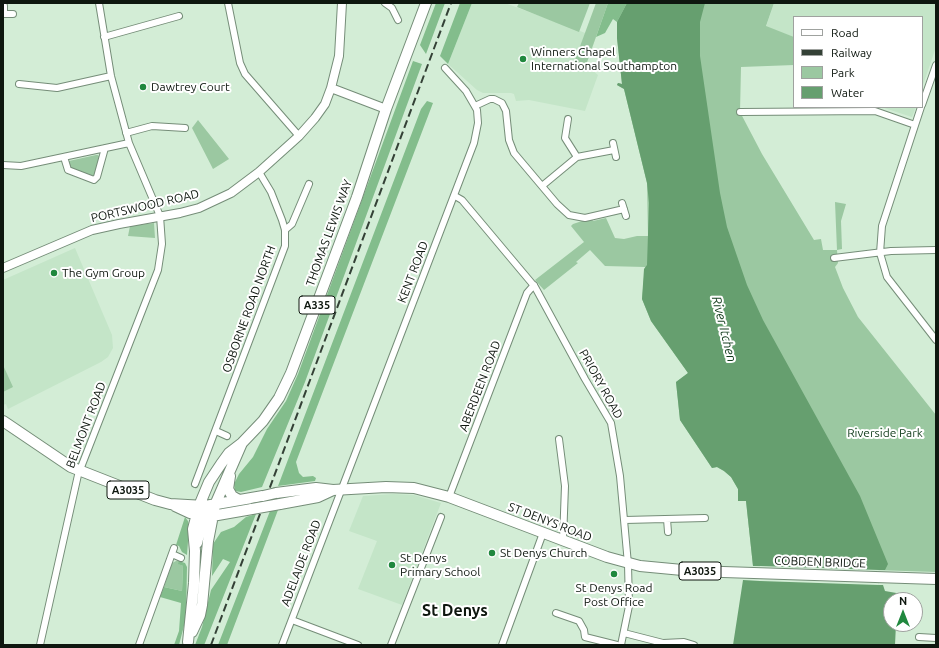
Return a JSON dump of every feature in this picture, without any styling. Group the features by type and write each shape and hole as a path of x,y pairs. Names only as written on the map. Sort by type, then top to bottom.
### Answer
{"main road":[{"name":"THOMAS LEWIS WAY","path":"187,643 193,599 195,551 205,510 209,482 229,453 242,443 272,410 291,373 357,197 386,109 426,3"},
{"name":"ST DENYS ROAD","path":"3,421 57,459 144,496 170,504 205,510 252,509 318,497 337,490"},
{"name":"THOMAS LEWIS WAY","path":"187,643 200,615 208,541 205,510 237,459 242,443"},
{"path":"230,470 228,489 232,496 239,500"},
{"name":"ST DENYS ROAD","path":"205,510 239,500 276,493 316,488 337,490 399,487 414,488 449,497 628,564 693,571 760,573"},
{"name":"COBDEN BRIDGE","path":"760,573 936,579"}],"street":[{"name":"BELMONT ROAD","path":"40,645 80,470 158,270 162,244 160,216 129,143 111,76 99,3"},
{"path":"228,3 240,63 245,74 299,136"},
{"path":"342,3 350,3"},
{"name":"PORTSWOOD ROAD","path":"3,268 92,230 184,212 207,205 231,193 259,172 299,136 321,111 331,88 340,43 342,3"},
{"path":"385,3 392,8 398,20"},
{"path":"392,8 397,3"},
{"path":"4,6 4,14 13,14"},
{"path":"104,37 179,16"},
{"path":"923,103 936,65"},
{"name":"KENT ROAD","path":"337,490 455,196 477,132 478,117 475,106 466,91 445,68"},
{"path":"19,84 57,88 111,76"},
{"path":"331,88 386,109"},
{"path":"475,106 490,99 494,99 502,103 511,146 520,161 557,204 573,217 585,218 623,206 626,216"},
{"path":"921,108 882,226 880,253 888,277 936,340"},
{"path":"740,112 874,111 915,125"},
{"path":"568,119 565,131 566,141 577,157"},
{"path":"126,133 152,126 185,128"},
{"path":"565,131 572,132"},
{"path":"3,166 21,166 129,143"},
{"path":"542,186 577,157 615,153 613,143"},
{"path":"64,157 68,170 94,180 97,177 105,148"},
{"name":"OSBORNE ROAD NORTH","path":"195,484 284,249 285,230 271,192 259,172"},
{"path":"285,230 292,224 305,188"},
{"name":"PRIORY ROAD","path":"455,196 462,200 534,285 611,423 618,456 628,564 629,601 621,645"},
{"path":"834,258 880,253 936,250"},
{"name":"ABERDEEN ROAD","path":"449,497 527,293 534,285"},
{"path":"216,431 227,436"},
{"path":"559,439 565,486 563,540"},
{"name":"ADELAIDE ROAD","path":"282,645 337,490"},
{"path":"391,645 441,517"},
{"path":"625,520 705,518"},
{"path":"667,519 668,532"},
{"path":"436,527 444,530"},
{"path":"502,645 543,533"},
{"path":"139,645 174,548"},
{"path":"172,554 181,558"},
{"path":"556,614 579,621 584,630 584,637 617,645"},
{"path":"292,620 358,645"},
{"path":"624,633 663,643 684,642 694,645"},
{"path":"919,637 936,638"},
{"path":"586,645 588,638"}],"shaded area":[{"path":"436,3 445,3 426,54 420,45"},
{"path":"460,3 472,3 448,64 440,56"},
{"path":"472,3 505,3 596,37 586,65 598,75 585,111 529,100 516,101 514,94 511,93 483,93 477,90 448,64"},
{"path":"608,3 627,3 617,22 613,19 605,33 596,37"},
{"path":"774,3 936,3 936,47 923,85 923,16 793,16 793,37 766,27"},
{"path":"413,61 422,64 305,382 262,487 241,492 235,491 234,484 239,474 253,457 267,429 286,401 298,374"},
{"path":"427,101 433,103 296,462 299,473 303,477 313,476 316,478 315,481 278,486 421,109"},
{"path":"884,108 916,108 912,117"},
{"path":"75,248 112,335 113,348 108,357 101,362 8,409 6,404 3,405 3,280"},
{"name":"St Denys Primary School","path":"393,494 414,495 441,503 402,605 358,589 377,541 349,531 363,496"},
{"path":"278,510 227,645 218,645 270,511"},
{"path":"256,514 205,643 204,645 195,645 202,627 211,590 230,562 223,559 212,576 213,544 221,532 234,527 246,517"},
{"path":"185,517 188,521 189,528 187,555 182,552 179,546 176,545"},
{"path":"179,561 185,563 187,567 186,618 179,645 174,645 179,631 181,603 160,597 164,587 182,591 183,566 178,564"}],"green space":[{"path":"519,3 590,3 579,32 517,7"},
{"path":"596,3 608,3 586,65 578,66 576,65 575,60"},
{"name":"Riverside Park","path":"627,3 774,3 766,26 793,37 793,65 741,67 740,112 762,154 814,240 821,239 823,250 837,250 838,263 835,267 843,288 858,317 936,415 936,572 753,566 746,501 738,501 738,489 731,477 717,467 712,468 680,420 676,382 688,373 651,321 642,299 645,267 605,266 590,250 576,262 578,263 544,290 535,280 584,242 571,226 573,224 591,218 593,221 606,218 615,238 624,239 637,236 648,236 647,183 624,89 617,85 618,83 622,84 617,38 617,22"},
{"path":"198,120 229,159 213,169 192,128"},
{"path":"96,155 100,158 94,175 89,176 72,170 68,164 69,161"},
{"path":"835,202 846,204 841,221 842,249 837,250"},
{"path":"154,223 155,238 128,236 130,226"},
{"path":"3,365 13,387 3,392"},
{"path":"179,561 179,564 183,566 182,591 164,587 172,563"}],"water":[{"name":"River Itchen","path":"627,3 705,3 700,22 700,56 720,193 727,227 747,285 763,320 860,496 888,564 885,570 879,570 878,585 883,585 885,591 891,592 883,592 883,632 896,632 895,645 733,645 743,580 760,581 760,566 753,566 746,501 738,501 738,489 731,477 717,467 712,468 680,420 676,382 688,373 651,321 642,299 644,269 647,265 649,203 647,183 624,89 617,85 618,83 622,84 617,38 617,22"}],"pier":[{"path":"760,566 879,570 878,585 760,581"}],"railway":[{"path":"211,645 451,3"}],"place":[{"name":"Winners Chapel International Southampton","path":"523,59"},
{"name":"Dawtrey Court","path":"143,87"},
{"name":"The Gym Group","path":"54,273"},
{"name":"St Denys Church","path":"492,553"},
{"name":"St Denys Primary School","path":"392,565"},
{"name":"St Denys Road Post Office","path":"614,574"}],"district":[{"name":"St Denys","path":"455,611"}]}
